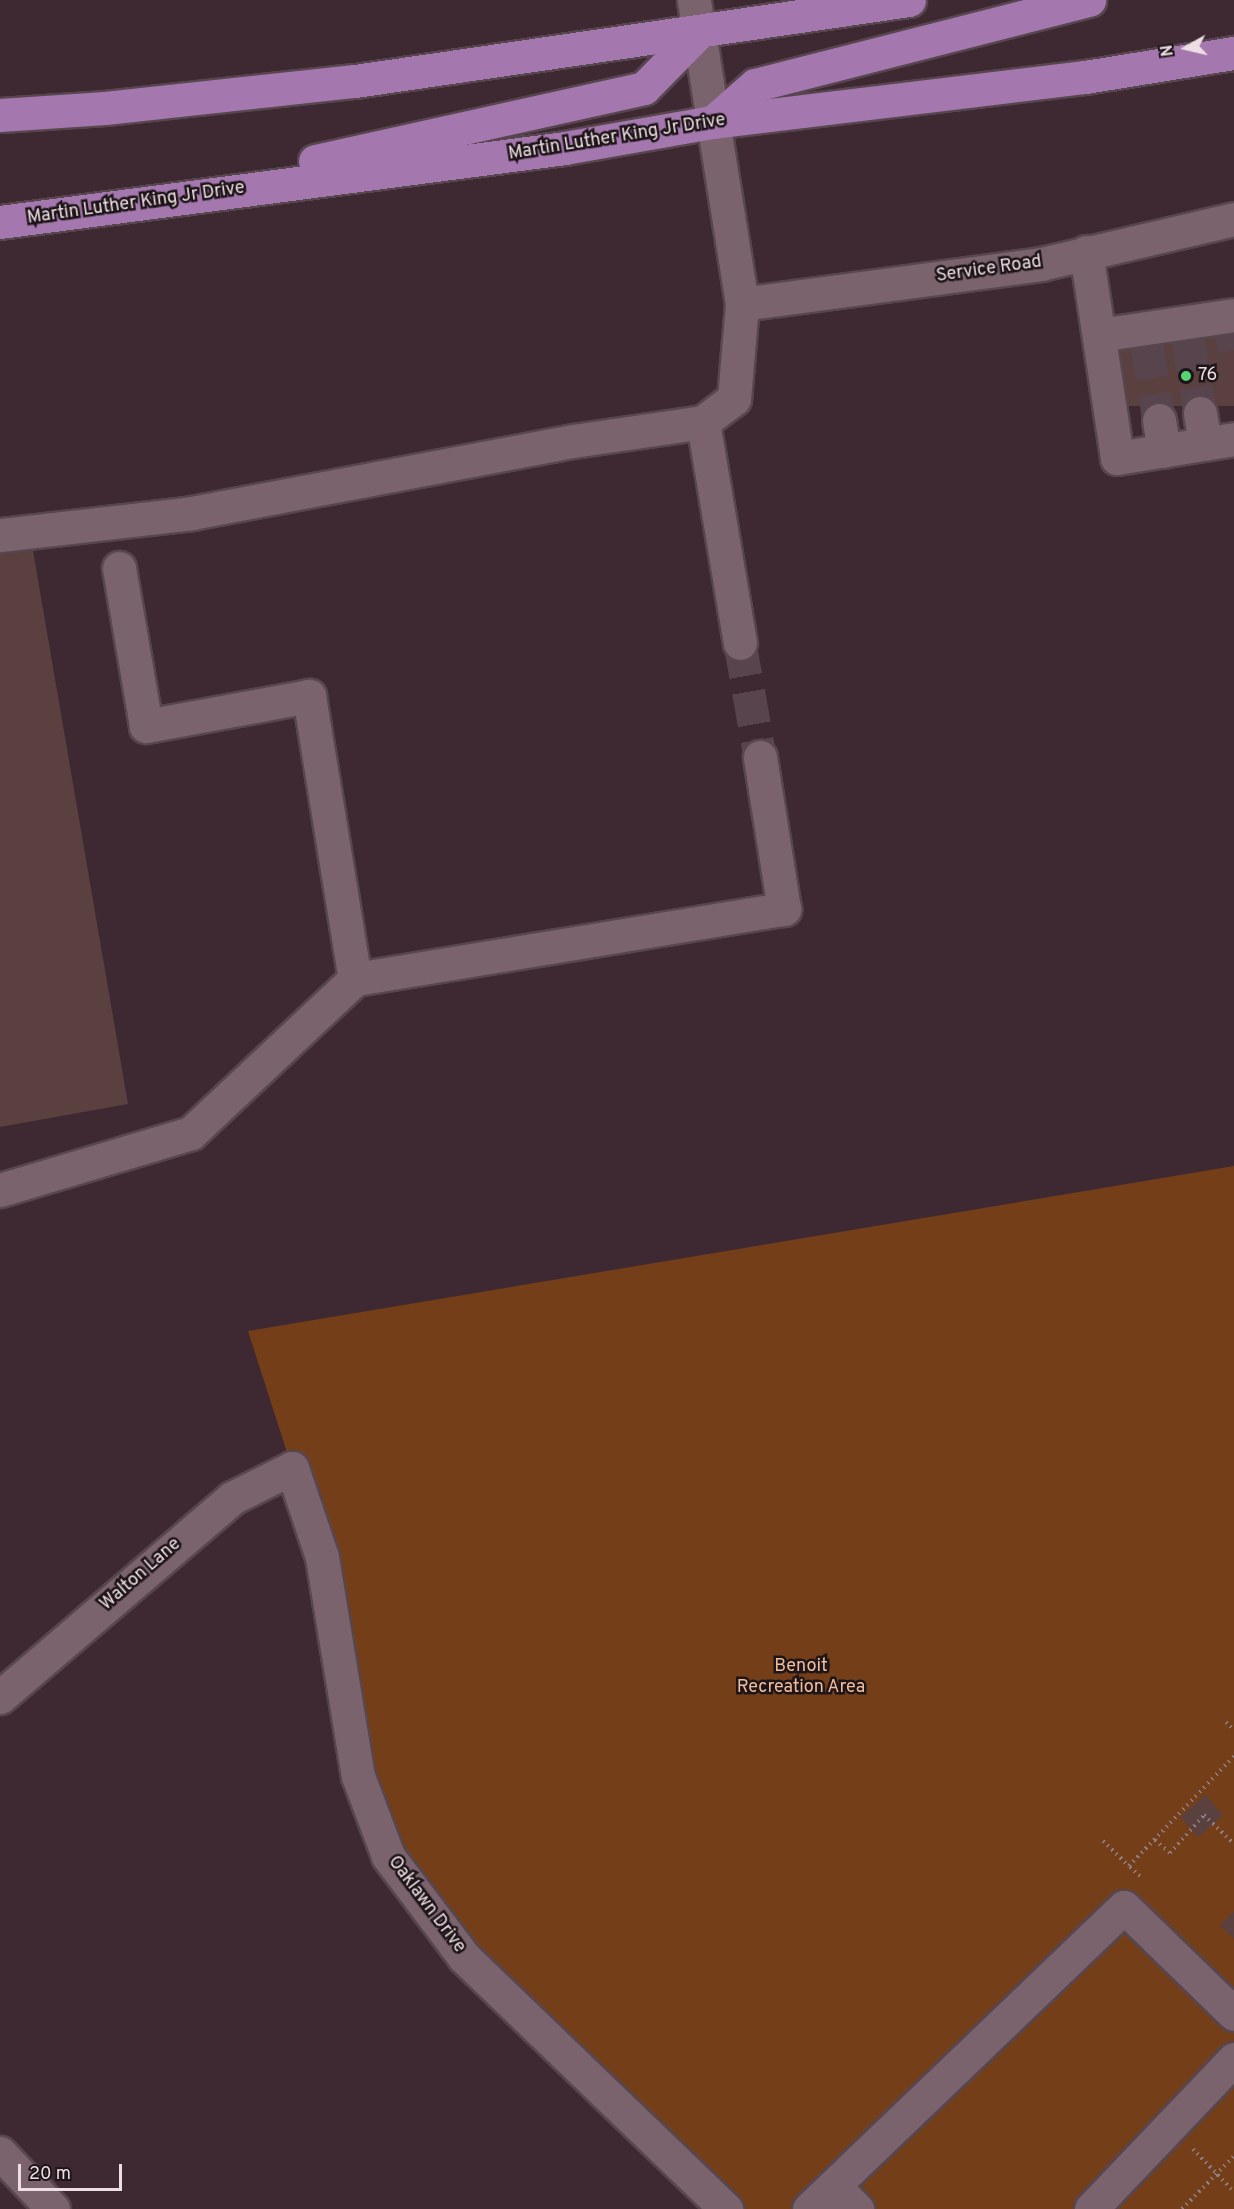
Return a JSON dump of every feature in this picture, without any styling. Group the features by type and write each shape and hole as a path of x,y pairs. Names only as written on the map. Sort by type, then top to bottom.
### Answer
{"highway":[{"path":"0,115 105,108 344,82 909,0"},
{"path":"713,122 755,85 1089,0"},
{"path":"223,193 278,170 644,88 699,32"},
{"name":"Martin Luther King Jr Drive","path":"0,222 565,148 713,122 1085,78 1234,53"}],"street":[{"path":"0,535 192,513 573,441 703,422 734,399 742,304 694,0"},
{"name":"Service Road","path":"742,304 1041,264 1234,219"},
{"path":"1086,252 1117,458 1161,435 1213,432"},
{"path":"1099,335 1146,337 1231,322"},
{"path":"703,422 740,644"},
{"path":"119,568 146,726 309,696 355,979"},
{"path":"0,1190 191,1133 355,979 784,909 760,757"},
{"name":"Walton Lane","path":"0,1697 232,1498 292,1468"},
{"name":"Oaklawn Drive","path":"292,1468 322,1557 358,1776 388,1856 464,1957 726,2209"},
{"path":"809,2209 1124,1907 1234,2014"},
{"path":"1091,2209 1234,2059"},
{"path":"0,2153 54,2209"},
{"path":"834,2186 857,2209"}],"path":[{"path":"1226,1722 1234,1730"},
{"path":"1129,1866 1234,1756"},
{"path":"1155,1840 1170,1853 1204,1815 1234,1844"},
{"path":"1103,1841 1146,1882"},
{"path":"1192,2148 1234,2192"},
{"path":"1182,2209 1234,2156"}],"green space":[{"name":"Benoit Recreation Area","path":"1234,1166 1234,2209 726,2209 388,1856 292,1468 248,1331"}],"building":[{"path":"1111,331 1234,331 1234,406 1111,406"},
{"path":"32,545 128,1104 0,1127 0,551"},
{"path":"1205,1795 1223,1815 1199,1837 1180,1817"},
{"path":"1234,1911 1234,1939 1220,1925"}],"tunnel":[{"path":"1231,333 1234,350"},
{"path":"1188,338 1200,413"},
{"path":"1147,345 1159,420"},
{"path":"740,643 760,757"}],"place":[{"name":"76","path":"1186,376"}]}
